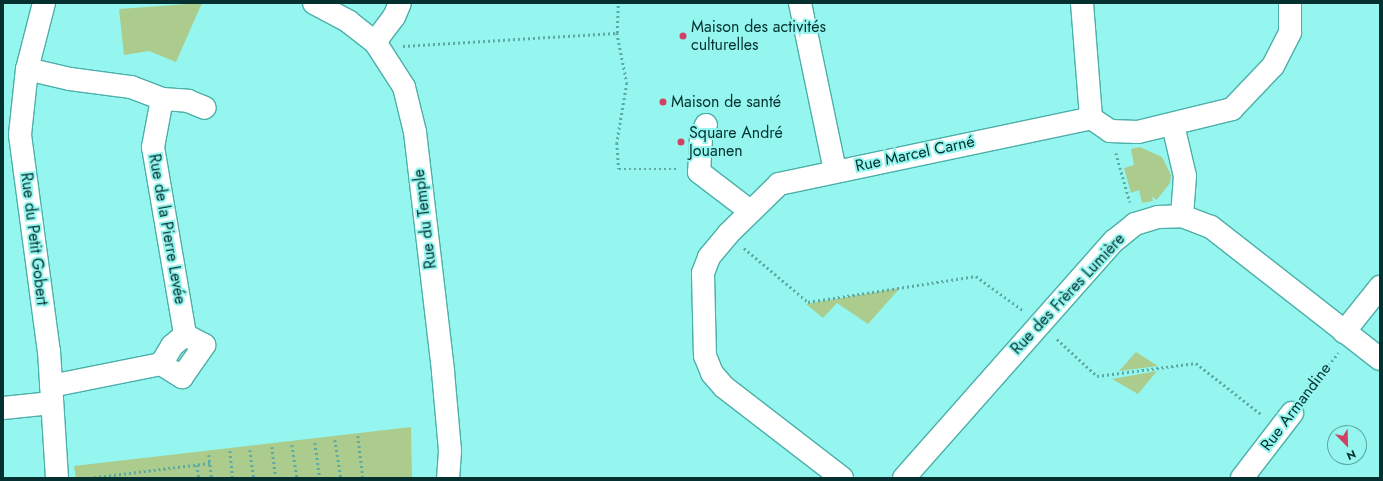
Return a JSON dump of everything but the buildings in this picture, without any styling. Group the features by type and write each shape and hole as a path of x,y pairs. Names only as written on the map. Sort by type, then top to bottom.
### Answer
{"street":[{"name":"Rue du Petit Gobert","path":"44,3 27,69 20,135 52,394 57,478"},
{"name":"Rue du Temple","path":"314,3 349,22 377,44 404,87 415,132 448,421 448,478"},
{"path":"377,44 394,17 400,3"},
{"path":"800,3 835,171"},
{"path":"1082,3 1091,118 1110,131 1138,132 1173,125 1232,109 1273,66 1290,32 1290,3"},
{"path":"27,69 131,87 162,99 188,101 205,108"},
{"name":"Rue de la Pierre Levée","path":"3,408 160,364 172,346 185,335 153,147 162,99"},
{"name":"Rue Marcel Carné","path":"842,478 724,388 712,373 704,356 702,273 709,257 750,211 779,184 1091,118"},
{"path":"1173,125 1184,176 1182,216"},
{"path":"703,131 699,172 750,211"},
{"name":"Rue des Frères Lumière","path":"904,478 1114,240 1135,224 1158,217 1182,216 1211,227 1380,359"},
{"path":"1347,334 1380,287"},
{"name":"Rue Armandine","path":"1242,478 1286,421"}],"path":[{"path":"117,3 176,3"},
{"path":"618,3 617,33 627,83 618,143 619,169 678,170 684,174"},
{"path":"377,44 617,33"},
{"path":"1110,131 1135,224"},
{"path":"728,234 808,302 976,276 1041,324 1097,376 1196,363 1286,421"},
{"name":"Rue Armandine","path":"1286,421 1347,334"},
{"path":"358,436 363,478"},
{"path":"335,440 341,478"},
{"path":"315,443 320,478"},
{"path":"292,445 297,478"},
{"path":"272,447 276,478"},
{"path":"250,450 254,478"},
{"path":"230,451 233,478"},
{"path":"209,455 212,478"},
{"path":"89,478 210,463"},
{"path":"197,465 198,478"}],"green space":[{"path":"202,3 176,62 149,51 124,55 119,9"},
{"path":"1140,147 1162,157 1171,175 1170,183 1156,200 1152,196 1153,201 1142,203 1139,190 1131,193 1124,168 1134,165 1131,149"},
{"path":"900,288 868,324 837,303 823,318 806,304"},
{"path":"1136,352 1158,366 1119,371"},
{"path":"1157,371 1138,394 1112,379"},
{"path":"411,427 412,478 76,478 74,466"}],"place":[{"name":"Maison des activités culturelles","path":"683,36"},
{"name":"Maison de santé","path":"663,102"},
{"name":"Square André Jouanen","path":"681,142"}]}
